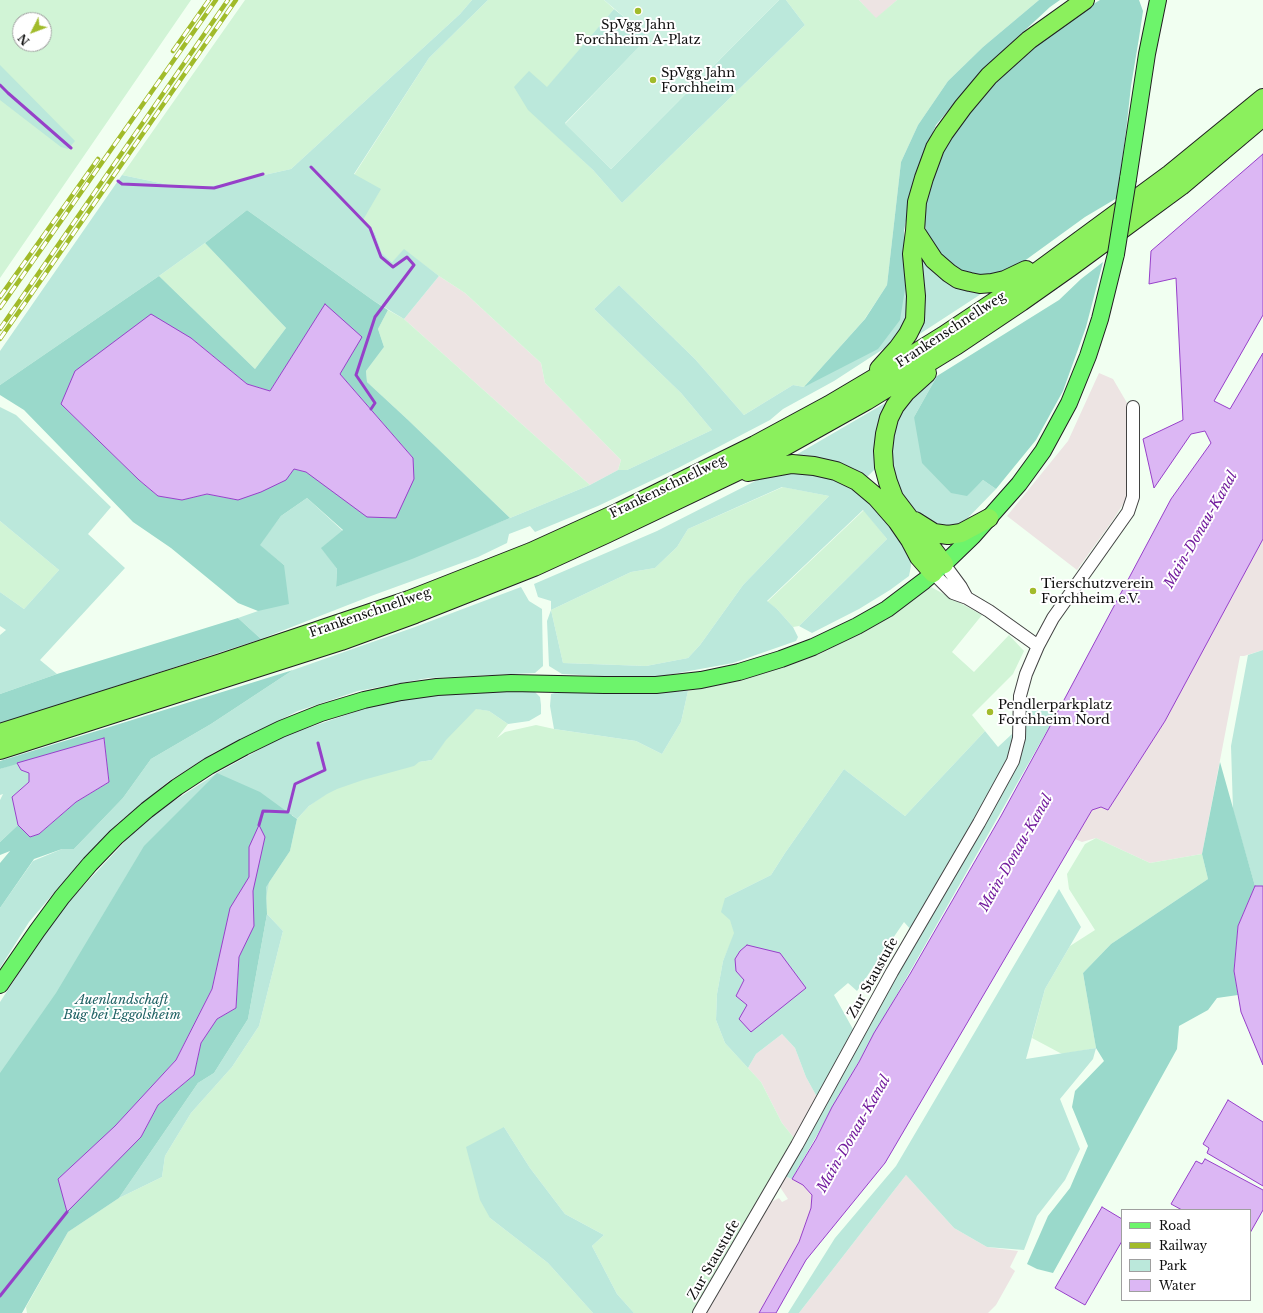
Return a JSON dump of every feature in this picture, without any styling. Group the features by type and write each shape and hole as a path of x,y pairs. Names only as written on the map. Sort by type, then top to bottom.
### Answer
{"highway":[{"path":"858,389 898,348 908,334 915,320 916,296 912,254 917,202 935,148 952,121 976,91 1005,61 1029,40 1085,0"},
{"name":"Frankenschnellweg","path":"0,733 131,692 409,600 531,552 619,512 755,445 858,389 943,336 1046,266 1170,174 1263,98"},
{"name":"Frankenschnellweg","path":"0,750 333,643 415,614 534,567 757,462 859,404 957,345 1066,271 1174,191 1263,117"},
{"path":"915,231 934,260 958,279 980,284 992,283 1005,280 1028,268 1046,266"},
{"path":"939,569 909,518 894,498 884,467 883,451 889,418 895,406 906,392 957,345"},
{"path":"722,478 792,464 814,466 836,471 857,481 876,497 897,521 919,557 939,569"},
{"path":"909,518 934,532 948,535 961,533 989,518"}],"main road":[{"path":"0,986 62,897 90,864 116,837 159,801 209,766 281,729 321,713 364,700 401,692 437,687 511,683 656,685 701,680 739,672 814,647 857,626 887,609 939,569 989,518 1019,484 1042,451 1069,403 1088,356 1100,319 1116,254 1147,54 1158,0"}],"street":[{"name":"Zur Staustufe","path":"699,1313 797,1145 892,972 980,823 1013,761 1019,738 1020,696 1026,674 1038,646 1053,618 1128,512 1134,497 1133,407"},
{"path":"939,569 961,587 966,598 989,611 1038,646"}],"shaded area":[{"path":"859,0 897,0 876,19"},
{"path":"439,276 465,293 541,363 545,383 621,460 618,470 590,485 404,319"},
{"path":"1099,373 1113,379 1130,408 1130,493 1113,520 1077,570 1007,516 1068,441"},
{"path":"1263,539 1263,650 1240,656 1202,854 1150,863 1096,838 1082,842 1075,839 1092,810 1101,807 1108,810 1165,721"},
{"path":"782,1034 795,1048 806,1077 817,1097 794,1138 782,1123 761,1082 748,1068 756,1054"},
{"path":"782,1175 801,1183 807,1189 812,1195 811,1208 799,1242 759,1313 704,1313 765,1205 779,1198 782,1202 788,1199 780,1187"},
{"path":"906,1175 954,1228 987,1247 1018,1251 1010,1267 1015,1271 996,1305 988,1313 799,1313"}],"green space":[{"path":"0,0 191,0 0,278"},
{"path":"245,0 472,0 460,14 291,169 224,184 189,189 122,175"},
{"path":"472,0 488,0 429,58 354,174 381,189 363,220 375,233 382,253 392,262 404,249 439,276 404,319 374,301 247,210 205,243 159,276 0,385 0,351 122,175 189,189 224,184 291,169 460,14"},
{"path":"488,0 604,0 614,9 547,88 561,140 593,170 622,203 805,25 786,0 859,0 876,18 897,0 1039,0 983,47 948,81 918,125 901,162 887,285 864,320 804,387 793,385 744,415 695,359 619,285 594,309 681,393 712,430 627,470 618,470 621,460 545,383 541,363 465,293 404,250 392,262 382,253 375,233 363,220 354,175 429,58"},
{"name":"SpVgg Jahn Forchheim","path":"604,0 779,0 611,169 565,124 648,37"},
{"path":"779,0 786,0 805,25 622,203 593,170 528,110 514,87 529,71 547,87 614,9 649,37 565,123 611,169"},
{"path":"1039,0 1060,0 1050,7 981,71 936,125 915,175 904,231 906,283 900,320 878,349 804,387 865,319 887,285 901,162 918,125 948,81 983,47"},
{"path":"1100,0 1139,0 1143,11 1131,86 1117,198 1085,217 1005,275 970,277 942,260 926,232 924,218 925,203 936,166 948,141 980,99 1030,48"},
{"path":"0,65 75,141 68,149 61,147 0,100"},
{"path":"247,210 388,310 378,329 384,347 366,371 367,382 510,518 412,559 336,587 337,569 321,548 343,530 307,498 281,516 260,545 284,565 289,604 258,611 238,603 171,548 133,522 24,410 0,395 0,385 159,276 255,369 286,328 205,243","holes":["325,305 361,337 340,374 413,458 306,472 294,469 238,500 207,494 182,500 158,496 139,480 61,404 191,338 247,384 270,391"]},
{"path":"205,243 286,328 255,369 159,276"},
{"path":"914,248 964,287 981,294 912,339"},
{"path":"1103,262 1086,327 1063,391 1036,440 996,489 983,480 967,496 951,493 922,463 914,417 937,376 1059,300 1081,279"},
{"path":"906,283 909,305 902,329 891,344 834,381 783,409 770,420 678,468 598,506 535,532 530,526 509,534 507,543 478,557 371,596 261,639 238,618 258,611 284,565 259,545 281,516 307,498 343,531 322,548 337,569 336,587 590,485 618,470 627,470 712,430 681,393 594,309 619,285 695,359 744,415 793,385 804,387"},
{"path":"388,310 404,319 590,485 510,518 367,382 366,371 384,347 378,329"},
{"path":"937,376 914,417 967,495 983,480 996,489 962,524 948,529 928,525 911,512 895,488 889,430 910,394"},
{"path":"892,399 878,466 863,481 789,459"},
{"path":"0,407 16,415 111,507 88,534 125,568 40,660 57,674 0,694 0,635 6,630 0,626 0,592 24,609 59,570 0,521"},
{"path":"773,472 833,475 861,490 884,514 910,552 911,566 909,576 890,590 859,609 812,633 799,626 887,539 863,510 767,601 777,609 793,627 798,637 796,641 733,663 662,676 618,677 562,674 549,666 547,621 551,610 551,601 538,597 534,584 657,531","holes":["782,487 829,496 743,585 700,645 688,658 646,666 563,663 551,610 631,572 655,568 677,547 688,529"]},
{"path":"783,487 829,496 743,585 700,645 688,658 646,666 563,663 551,610 631,572 655,568 677,547 688,529"},
{"path":"864,510 887,539 799,626 793,627 777,609 767,602"},
{"path":"0,521 59,570 24,609 0,592"},
{"path":"521,587 529,601 542,609 543,666 535,673 428,678 358,691 298,711 213,753 169,781 118,823 82,860 29,922 0,968 0,908 33,861 62,849 74,849 123,798 151,759 211,724 293,670 415,627"},
{"path":"931,587 982,615 952,652 974,672 1009,635 1024,651 1013,674 972,715 985,731 905,816 844,769 771,875 725,898 735,933 723,961 717,994 716,1020 725,1043 761,1082 782,1123 794,1138 695,1313 634,1313 617,1294 592,1246 604,1235 565,1214 530,1168 504,1127 490,1218 548,1263 593,1313 27,1313 26,1307 68,1232 119,1198 162,1177 165,1156 191,1113 232,1067 259,1026 283,931 267,914 266,887 290,851 297,819 309,806 348,778 406,764 432,760 467,707 489,711 508,724 497,738 505,732 536,725 636,741 662,754 681,722 688,691 744,680 820,654 883,621"},
{"path":"238,618 261,639 0,724 0,694 57,674"},
{"path":"1263,650 1263,886 1255,886 1233,810 1231,746 1248,655"},
{"path":"293,670 211,724 151,759 123,798 74,849 62,849 34,859 0,908 0,863 10,851 0,855 0,842 18,825 30,837 39,834 76,802 109,782 104,738 0,769 0,761"},
{"name":"Auenlandschaft Büg bei Eggolsheim","path":"503,689 535,692 540,697 541,714 529,721 508,724 489,711 476,709 446,740 432,760 419,762 414,766 337,789 309,806 297,819 292,815 275,851 261,924 63,1231 0,1313 0,1002 59,912 146,819 217,773 284,736 390,700"},
{"path":"562,691 620,693 688,691 681,722 662,754 636,741 554,729 550,706 551,694"},
{"path":"1024,699 1056,715 792,1179 782,1175 1009,780"},
{"path":"985,731 998,747 1012,734 1014,737 1008,760 912,931 904,922 857,991 848,983 834,995 854,1031 817,1097 806,1077 795,1048 782,1034 756,1054 748,1068 725,1043 716,1020 717,994 723,961 734,933 730,920 721,912 725,898 771,875 844,769 905,816","holes":["744,980 806,988 736,996"]},
{"path":"1220,762 1255,886 1238,926 1234,971 1238,995 1217,998 1208,1010 1179,1026 1177,1049 1053,1273 1037,1269 1027,1264 1048,1216 1070,1188 1088,1146 1072,1107 1075,1091 1104,1061 1096,1048 1083,973 1111,944 1208,879 1202,854"},
{"path":"17,763 21,770 29,773 29,782 12,797 18,825 0,842 0,800 3,794 0,795 0,769"},
{"name":"Auenlandschaft Büg bei Eggolsheim","path":"217,773 260,792 297,819 290,851 266,887 267,914 248,1019 214,1073 198,1083 119,1198 68,1232 22,1313 0,1313 0,1073 56,993 144,846","holes":["265,837 253,891 254,926 239,957 236,1008 217,1019 201,1043 194,1075 158,1105 141,1137 67,1211 58,1179 115,1126 176,1060 212,988 230,908 249,877 249,847"]},
{"path":"1096,838 1150,863 1202,854 1208,879 1111,944 1083,973 1096,1048 1062,1054 1032,1038 1045,989 1070,946 1095,930 1069,889 1067,874 1085,844"},
{"path":"1059,889 1081,927 1045,989 1026,1059 1096,1048 1093,1059 1060,1099 1080,1149 1065,1180 1037,1216 1024,1250 987,1247 954,1228 906,1175 799,1313 788,1313 835,1238 896,1166"},
{"path":"267,914 283,931 259,1026 232,1067 191,1113 165,1156 162,1177 119,1198 198,1083 214,1073 248,1019"},
{"path":"504,1127 530,1168 565,1214 604,1235 592,1246 617,1294 634,1313 593,1313 548,1263 490,1218 480,1200 466,1147"}],"water":[{"name":"Main-Donau-Kanal","path":"1263,154 1263,315 1214,401 1230,409 1263,353 1263,539 1165,721 1108,810 1101,807 1092,810 885,1163 806,1260 776,1313 759,1313 799,1242 811,1208 812,1195 803,1185 792,1179 816,1139 832,1107 859,1062 874,1033 910,974 1001,816 1171,499 1211,443 1205,431 1191,434 1154,488 1143,439 1183,420 1176,278 1149,284 1151,251"},
{"path":"325,304 362,337 340,374 413,458 414,479 396,518 367,517 306,472 294,469 286,480 261,492 238,500 207,494 182,500 158,496 139,480 61,404 75,371 151,314 191,338 247,384 270,391"},
{"path":"104,738 109,782 76,802 39,834 30,837 18,825 12,797 29,782 29,773 21,770 17,763"},
{"path":"259,825 265,837 253,891 254,926 239,957 236,1008 217,1019 201,1043 194,1075 158,1105 141,1137 67,1212 58,1179 115,1126 176,1060 212,989 230,908 249,877 249,847"},
{"path":"1255,886 1263,886 1263,1065 1241,1012 1234,971 1238,926"},
{"path":"747,945 780,953 806,988 751,1032 739,1019 747,1005 736,996 744,980 736,971 735,959 740,951"},
{"path":"1228,1100 1263,1122 1263,1186 1207,1153 1209,1148 1203,1144"},
{"path":"1205,1159 1263,1190 1263,1210 1251,1231 1251,1209 1180,1209 1171,1204 1196,1161 1202,1164"},
{"path":"1102,1207 1121,1218 1121,1243 1085,1305 1055,1288"}],"waterway":[{"path":"0,85 71,148"},
{"path":"311,167 370,228 381,257 393,267 407,257 414,265 375,317 356,375 375,403 371,409"},
{"path":"118,181 122,184 214,188 263,174"},
{"path":"259,825 263,811 288,812 295,784 325,770 318,743"},
{"path":"0,1296 67,1212"}],"railway":[{"path":"173,51 209,0"},
{"path":"0,308 216,0"},
{"path":"0,329 228,0"},
{"path":"0,339 236,0"},
{"path":"0,297 98,159"}],"place":[{"name":"SpVgg Jahn Forchheim A-Platz","path":"638,11"},
{"name":"SpVgg Jahn Forchheim","path":"653,80"},
{"name":"Tierschutzverein Forchheim e.V.","path":"1033,591"},
{"name":"Pendlerparkplatz Forchheim Nord","path":"990,712"}]}
